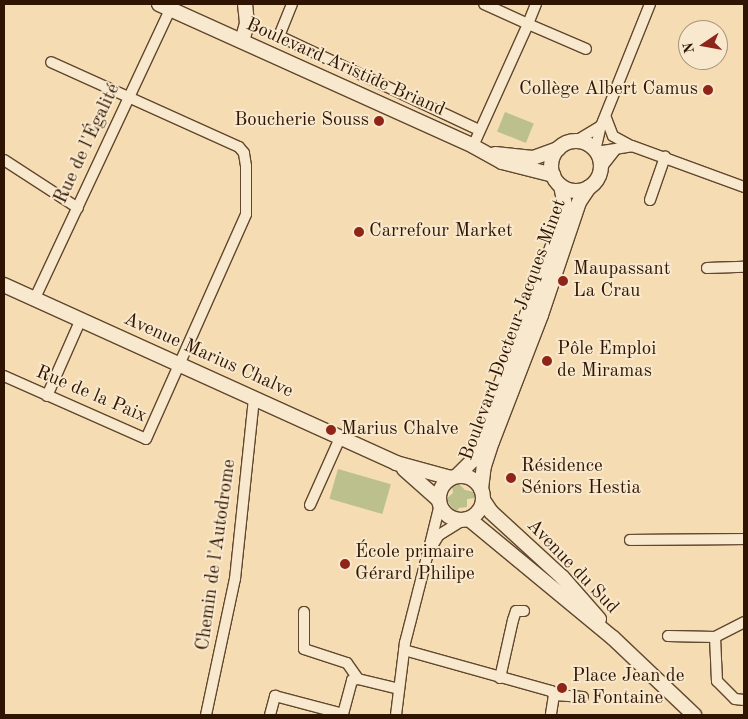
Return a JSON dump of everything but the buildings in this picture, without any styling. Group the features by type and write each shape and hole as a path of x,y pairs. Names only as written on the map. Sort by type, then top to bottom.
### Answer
{"main road":[{"path":"242,41 246,23 245,4"},
{"name":"Boulevard Aristide Briand","path":"168,5 516,167 557,180"},
{"path":"576,141 596,151 601,168 598,178 589,187 578,191 557,180 552,161 558,149 576,141"},
{"name":"Boulevard Aristide Briand","path":"488,154 534,158 558,149"},
{"name":"Boulevard Docteur Jacques Minet","path":"454,477 472,461 559,228 564,205 557,180"},
{"name":"Boulevard Docteur Jacques Minet","path":"482,494 484,466 492,442 541,315 579,202 589,187"},
{"name":"Avenue Marius Chalve","path":"4,285 396,463 454,477"},
{"name":"Avenue Marius Chalve","path":"396,463 439,502"},
{"path":"454,477 474,480 482,494 479,511 466,519 449,516 439,502 442,487 454,477"},
{"name":"Avenue du Sud","path":"482,494 491,512 562,577 613,638"},
{"name":"Avenue du Sud","path":"466,519 613,638 694,715"}],"street":[{"path":"292,4 279,36 479,130"},
{"path":"484,4 586,49"},
{"path":"473,146 536,4"},
{"path":"632,146 615,150 596,151 603,122 650,4"},
{"name":"Rue de l'Égalité","path":"35,298 129,99 168,5"},
{"path":"51,62 129,99 239,147 244,153 246,214 179,364"},
{"path":"576,141 603,122"},
{"path":"603,122 613,136 632,146 744,187"},
{"path":"601,168 615,150"},
{"path":"650,200 665,157"},
{"path":"4,160 78,208"},
{"path":"707,268 744,267"},
{"path":"48,396 81,319"},
{"name":"Rue de la Paix","path":"4,376 146,439 179,364"},
{"name":"Chemin de l'Autodrome","path":"206,715 234,580 254,398"},
{"path":"310,505 340,438"},
{"path":"396,715 404,650 439,502"},
{"path":"428,553 439,535 466,519"},
{"path":"630,540 744,539"},
{"path":"500,678 516,611 524,611"},
{"path":"304,612 304,649 347,663 358,679"},
{"path":"668,636 715,637 744,622"},
{"path":"715,637 717,681 735,699 744,700"},
{"path":"404,650 551,691 554,695 583,697"},
{"path":"270,715 276,696 343,715 352,680 358,679 399,689"},
{"path":"551,715 554,695"}],"green space":[{"path":"505,112 534,124 526,143 497,131"},
{"path":"338,469 391,484 382,514 329,499"},
{"path":"458,483 465,490 474,492 476,498 467,499 467,507 459,508 456,513 446,499 453,493 452,486"}],"place":[{"name":"Collège Albert Camus","path":"708,90"},
{"name":"Boucherie Souss","path":"379,121"},
{"name":"Carrefour Market","path":"359,232"},
{"name":"Maupassant La Crau","path":"563,281"},
{"name":"Pôle Emploi de Miramas","path":"547,361"},
{"name":"Marius Chalve","path":"331,430"},
{"name":"Résidence Séniors Hestia","path":"511,478"},
{"name":"École primaire Gérard Philipe","path":"345,564"},
{"name":"Place Jean de la Fontaine","path":"562,688"}]}
